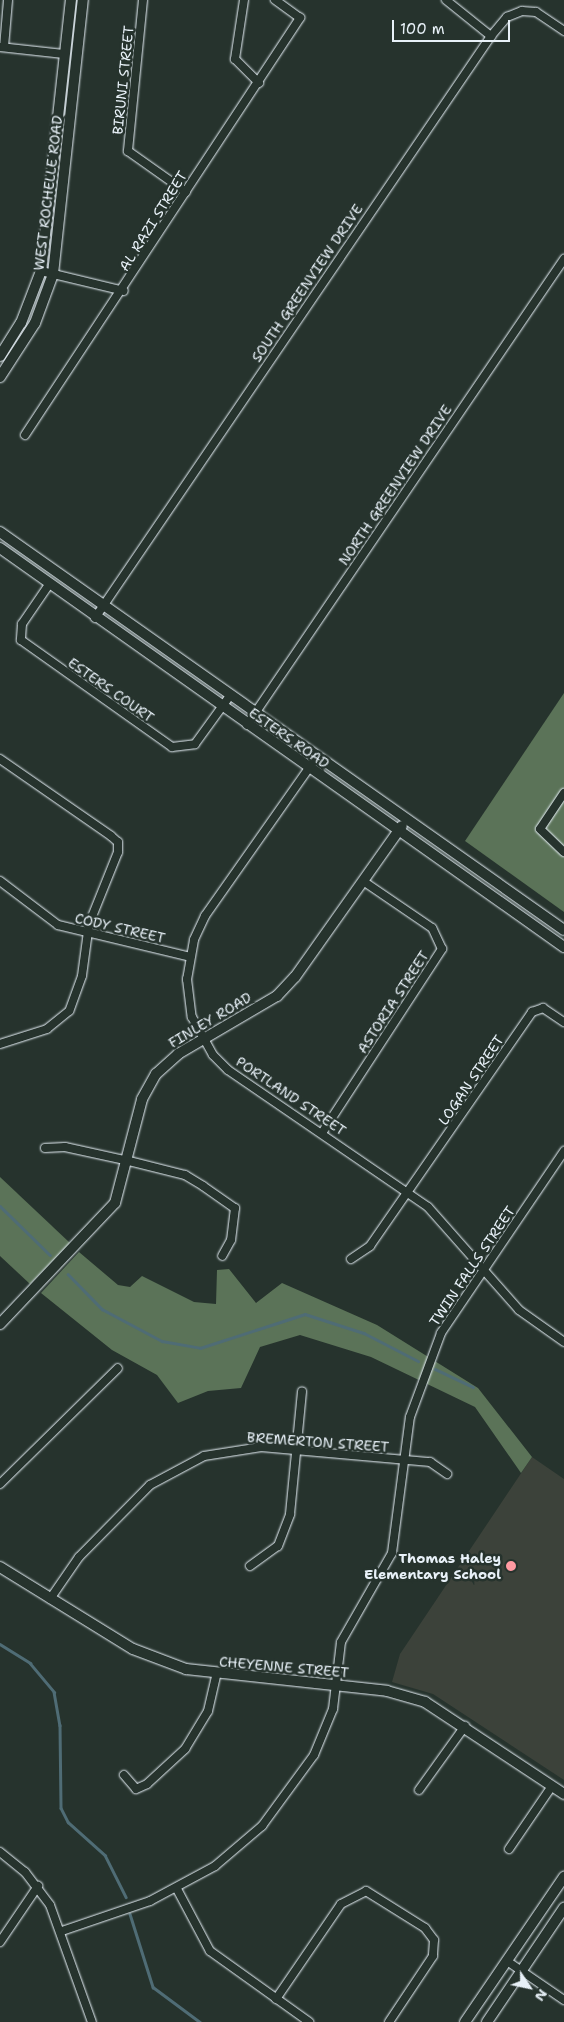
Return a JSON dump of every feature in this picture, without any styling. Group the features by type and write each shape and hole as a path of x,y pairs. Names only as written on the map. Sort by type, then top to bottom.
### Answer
{"street":[{"path":"8,0 2,47 64,54"},
{"name":"WEST ROCHELLE ROAD","path":"0,356 24,316 41,271 71,0"},
{"name":"WEST ROCHELLE ROAD","path":"0,377 35,323 53,274 83,0"},
{"name":"BIRUNI STREET","path":"143,0 128,151 186,192"},
{"path":"244,0 235,59 259,83"},
{"name":"AL RAZI STREET","path":"25,435 124,291 186,192 300,18 274,0"},
{"path":"446,0 491,36"},
{"name":"SOUTH GREENVIEW DRIVE","path":"95,618 491,36 507,17 522,11 536,12 564,31"},
{"name":"NORTH GREENVIEW DRIVE","path":"247,725 564,259"},
{"path":"41,271 124,291"},
{"name":"ESTERS ROAD","path":"0,532 102,608 229,698 564,929"},
{"name":"ESTERS ROAD","path":"0,548 48,586 564,947"},
{"name":"ESTERS COURT","path":"48,586 22,624 21,640 172,747 186,748 195,744 229,698"},
{"name":"PORTLAND STREET","path":"316,758 205,916 190,957 188,998 203,1039 228,1070 428,1207 518,1310 564,1342"},
{"path":"0,759 118,842 116,861 87,935 80,983 69,1010 47,1029 0,1044"},
{"path":"564,793 540,829 564,852"},
{"name":"FINLEY ROAD","path":"0,1324 115,1203 129,1161 145,1090 164,1065 203,1039 277,996 406,821"},
{"name":"ASTORIA STREET","path":"322,1133 442,948 432,928 363,881"},
{"name":"CODY STREET","path":"0,882 42,915 87,935 190,957"},
{"path":"555,941 564,929"},
{"name":"LOGAN STREET","path":"409,1193 532,1012 543,1008 564,1022"},
{"path":"45,1148 65,1147 185,1175 235,1208 231,1240 222,1256"},
{"name":"TWIN FALLS STREET","path":"62,1931 177,1889 233,1854 272,1814 323,1741 335,1685 341,1642 392,1552 410,1417 441,1333 564,1151"},
{"path":"351,1259 370,1246 409,1193"},
{"path":"0,1484 118,1368"},
{"path":"250,1566 278,1546 290,1514 298,1452 302,1392"},
{"name":"BREMERTON STREET","path":"50,1599 79,1557 131,1504 182,1465 237,1448 430,1462 447,1474"},
{"name":"CHEYENNE STREET","path":"0,1567 133,1649 216,1676 335,1685 410,1697 465,1726 564,1794"},
{"path":"124,1774 136,1789 147,1784 185,1749 208,1711 216,1676"},
{"path":"419,1790 465,1726"},
{"path":"509,1849 552,1786"},
{"path":"0,1852 38,1886 62,1931 92,2022"},
{"path":"465,2022 564,1877"},
{"path":"0,1942 38,1886"},
{"path":"177,1889 210,1951 310,2022"},
{"path":"276,1999 350,1896 366,1890 430,1932 434,1947 433,1956 389,2022"},
{"path":"487,2022 564,1908"},
{"path":"507,1961 564,2000"}],"shaded area":[{"name":"Thomas Haley Elementary School","path":"532,1457 564,1479 564,1780 433,1694 392,1682 400,1654"}],"green space":[{"path":"564,693 564,912 465,841"},
{"path":"0,1177 70,1243 30,1284 0,1256"},
{"path":"79,1252 118,1285 130,1287 142,1276 194,1302 216,1304 217,1270 229,1269 256,1303 282,1283 377,1325 478,1388 532,1457 521,1473 475,1407 371,1357 300,1335 260,1347 241,1388 208,1391 178,1403 157,1375 112,1350 41,1293"}],"waterway":[{"path":"0,1206 50,1255"},
{"path":"68,1274 102,1309 162,1341 200,1348 305,1314 364,1333 418,1361"},
{"path":"435,1369 473,1387"},
{"path":"0,1644 30,1663 54,1692 60,1725 61,1808 68,1822 105,1855 126,1897"},
{"path":"130,1914 153,1987 200,2022"}],"place":[{"name":"Thomas Haley Elementary School","path":"511,1566"}]}
